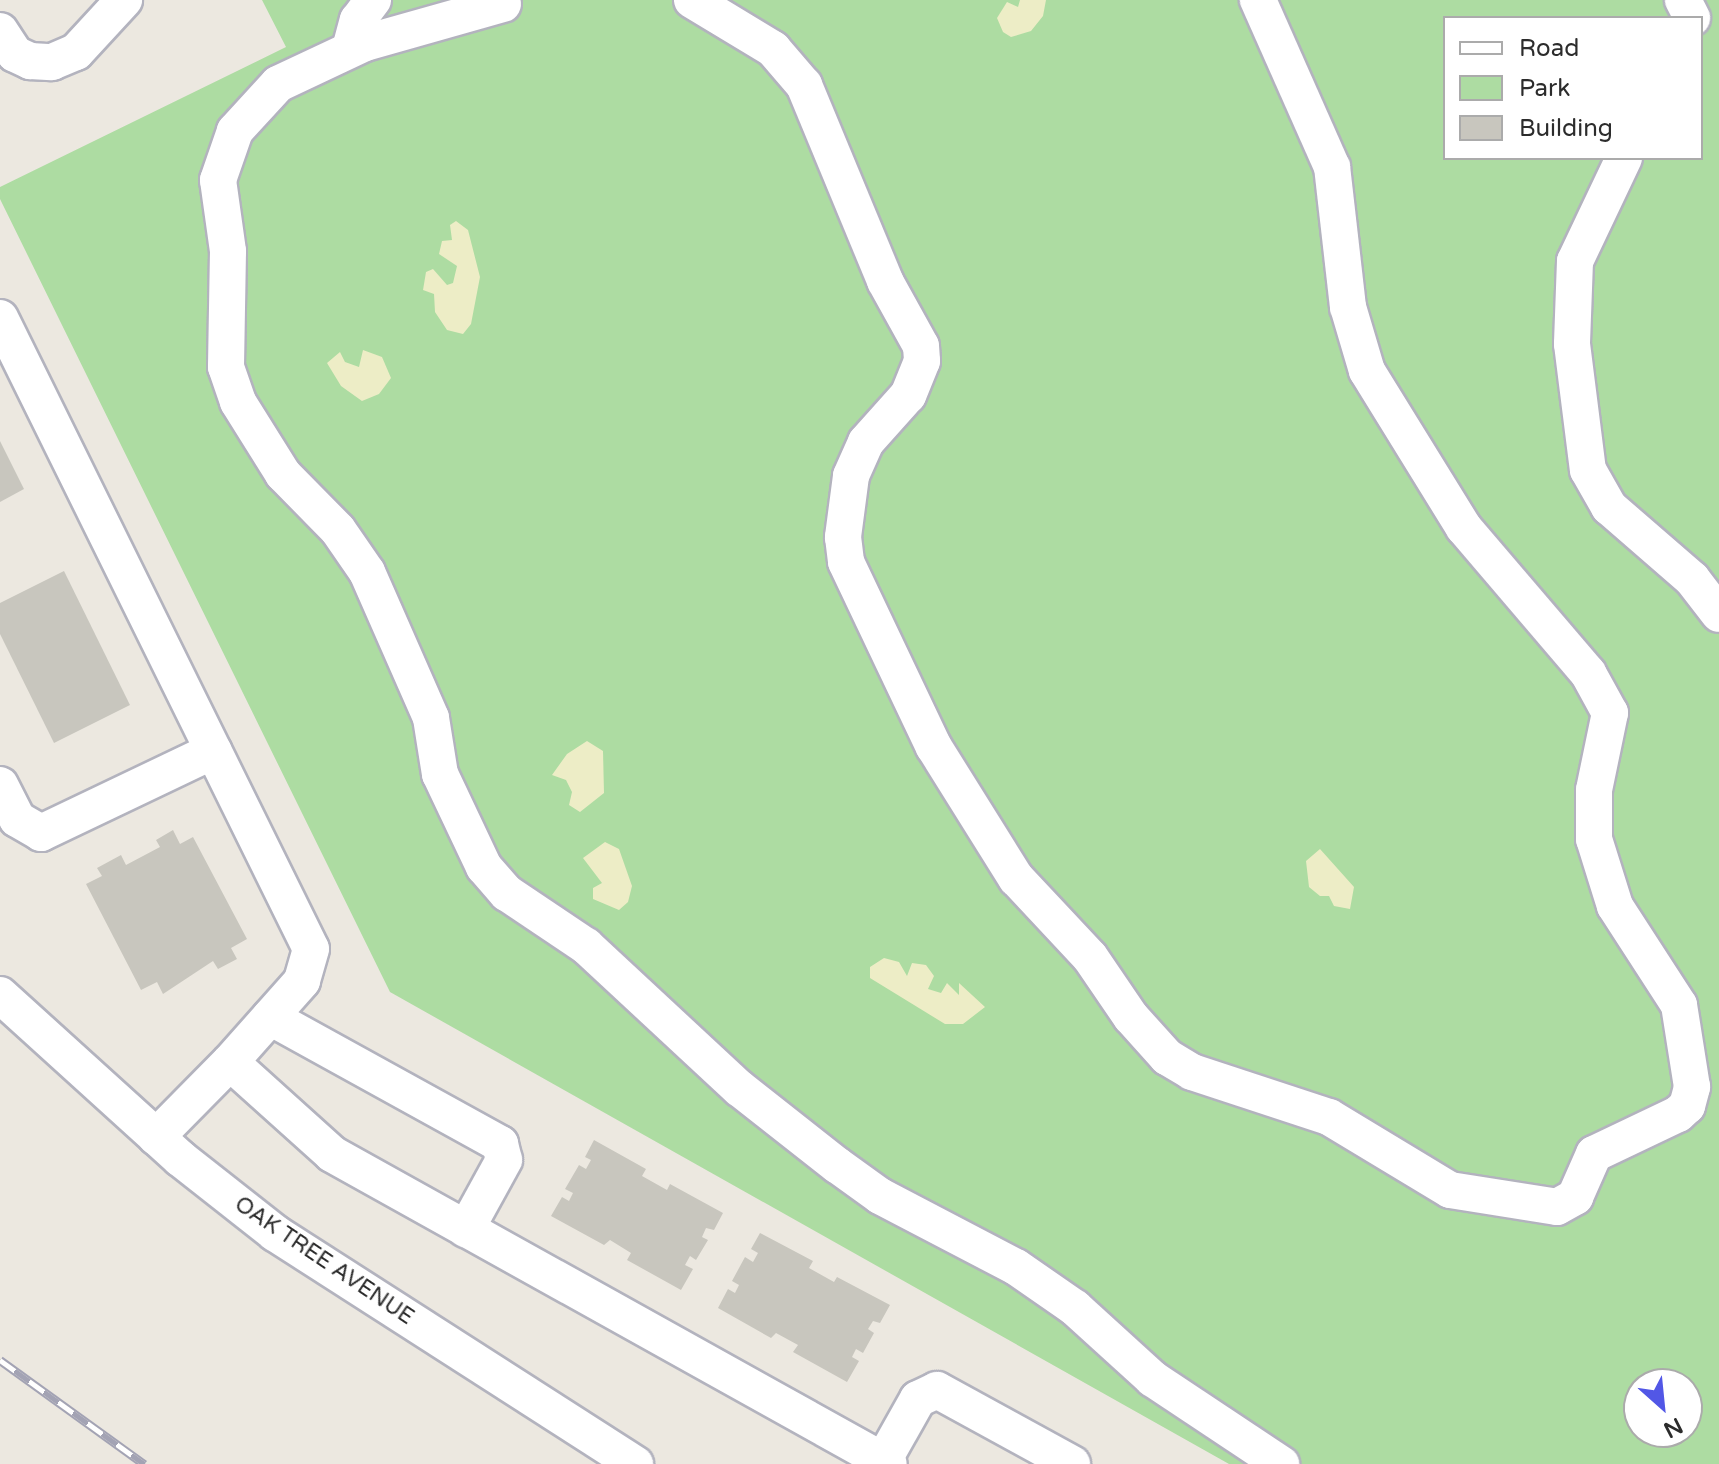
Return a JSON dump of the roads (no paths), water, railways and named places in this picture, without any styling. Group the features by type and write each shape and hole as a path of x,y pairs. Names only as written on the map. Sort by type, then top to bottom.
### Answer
{"street":[{"path":"0,31 15,54 30,61 52,62 76,52 124,0"},
{"path":"350,49 358,20 373,0"},
{"path":"692,0 773,49 804,85 885,281 921,346 917,378 866,442 845,501 846,562 899,681 1016,878 1090,957 1131,1017 1167,1057 1205,1076 1329,1117 1450,1190 1557,1207 1575,1197 1594,1154 1678,1114 1687,1106 1692,1087 1679,1005 1615,906 1600,863 1593,810 1611,726 1606,701 1588,673 1464,528 1367,371 1348,307 1332,167 1258,0"},
{"path":"491,3 350,49 278,84 235,131 218,180 228,251 226,367 238,402 275,463 338,530 367,572 431,718 440,774 484,867 507,893 586,946 739,1088 837,1165 880,1196 1016,1267 1075,1308 1153,1379 1281,1464"},
{"path":"1623,160 1575,261 1572,344 1588,470 1609,507 1692,579 1719,614"},
{"path":"0,318 311,949 309,971 230,1062 156,1137"},
{"path":"0,785 17,819 41,833 213,751"},
{"name":"OAK TREE AVENUE","path":"0,995 156,1137 275,1233 635,1464"},
{"path":"270,1017 495,1138 504,1160 466,1229"},
{"path":"230,1062 332,1154 886,1462 918,1399 937,1390 1072,1464"}],"railway":[{"path":"0,1360 144,1464"}]}
